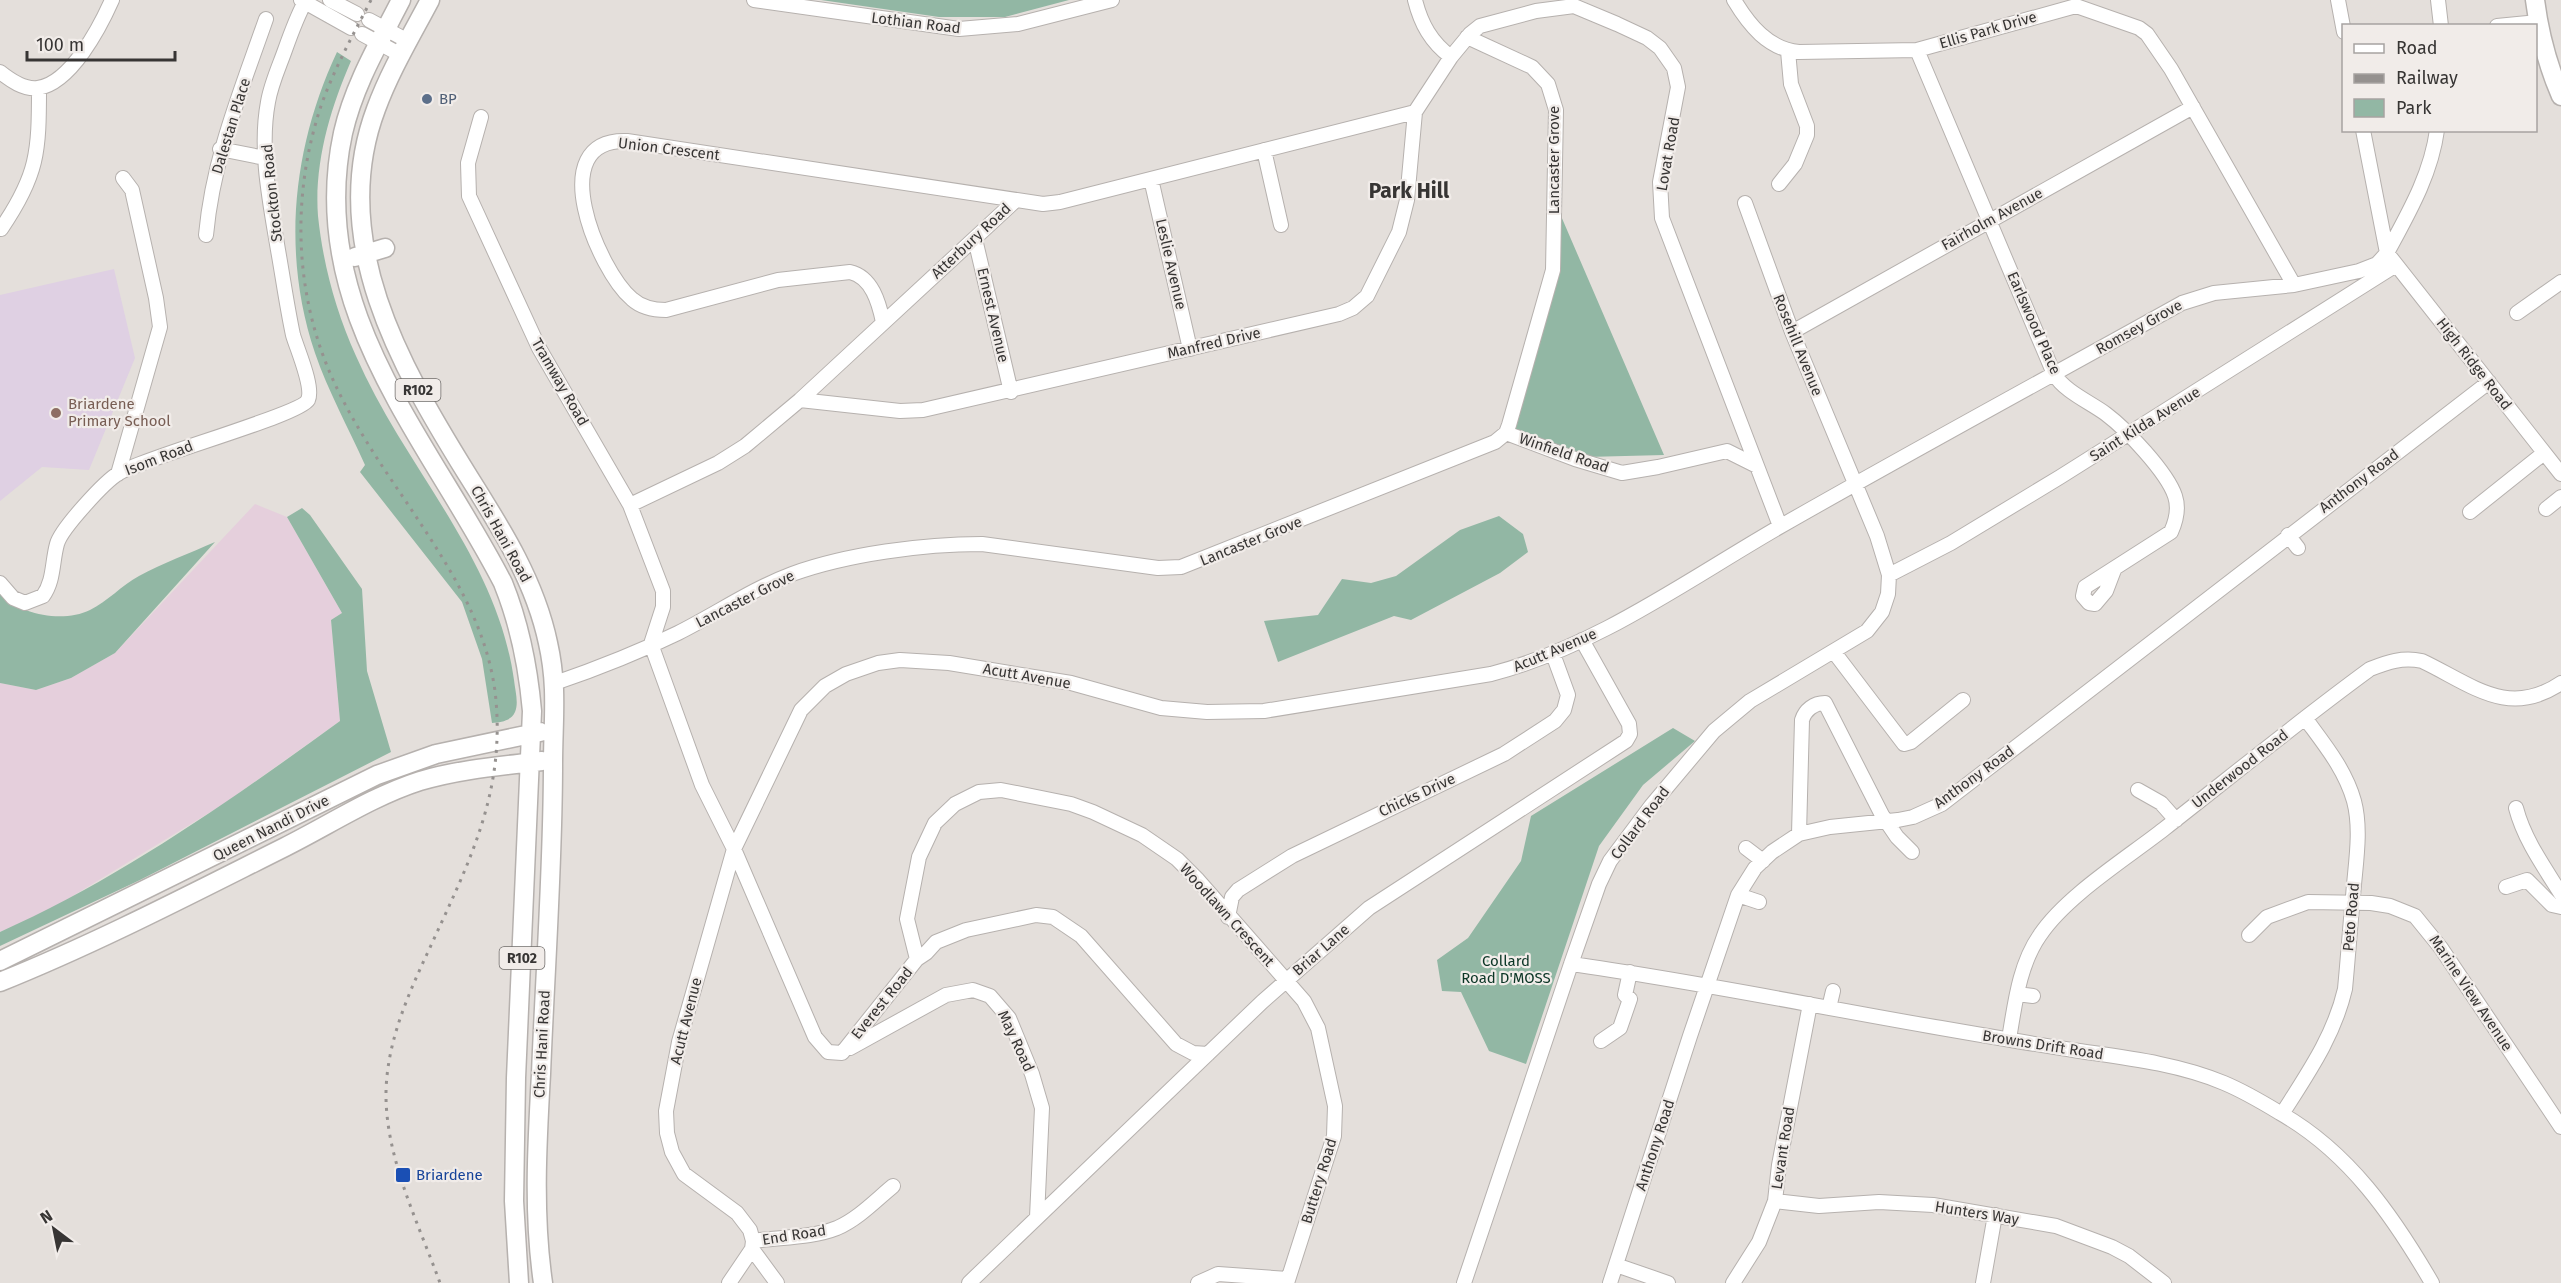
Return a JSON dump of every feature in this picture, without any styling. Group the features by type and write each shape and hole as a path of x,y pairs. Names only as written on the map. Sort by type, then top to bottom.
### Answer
{"main road":[{"name":"Chris Hani Road","path":"401,0 354,95 344,133 335,206 342,262 352,304 370,349 387,385 489,555 514,611 528,672 532,711 516,1078 514,1201 519,1283"},
{"name":"Chris Hani Road","path":"430,0 404,48 376,110 362,161 360,211 365,252 382,316 398,353 458,460 500,527 531,588 540,610 555,683 554,799 537,1143 537,1222 543,1283"},
{"path":"2535,0 2549,65 2561,96"},
{"path":"342,262 365,252 385,248"},
{"path":"428,453 440,461 449,463 458,460"},
{"name":"Queen Nandi Drive","path":"0,961 377,775 436,754 554,730"},
{"name":"Queen Nandi Drive","path":"1,982 74,949 392,792 448,773 553,760"}],"street":[{"path":"0,72 18,84 39,88 55,80 71,67 88,45 112,0"},
{"path":"330,0 363,16 382,35 404,48"},
{"name":"Lothian Road","path":"754,0 959,29 993,28 1018,24 1112,0"},
{"path":"1415,0 1419,16 1431,37 1451,57"},
{"path":"1734,0 1764,38 1788,51 1791,84 1807,126 1807,135 1795,164 1779,184"},
{"path":"2338,0 2342,26"},
{"path":"2438,0 2441,24"},
{"path":"304,1 357,31 382,35"},
{"name":"Stockton Road","path":"304,1 268,102 265,158 293,335 309,389"},
{"name":"Lovat Road","path":"1467,37 1480,26 1573,3 1647,38 1660,48 1674,68 1678,87 1660,182 1662,218 1780,526"},
{"name":"Ellis Park Drive","path":"1788,51 1917,50 2076,6 2139,28 2147,34 2193,106 2294,285"},
{"name":"Dalestan Place","path":"206,235 220,149 266,19"},
{"path":"2513,24 2538,21"},
{"name":"Manfred Drive","path":"800,399 909,412 1011,392 1339,314 1362,302 1385,263 1403,220 1415,112 1467,37"},
{"name":"Lancaster Grove","path":"555,683 679,633 718,610 791,574 905,550 938,545 982,544 1138,565 1181,567 1495,442 1506,433 1553,270 1556,110 1548,84 1532,68 1467,37"},
{"name":"Earlswood Place","path":"1917,50 2054,374 2066,386 2130,434 2175,495 2176,516 2170,532 2114,570"},
{"path":"1,229 20,202 34,168 39,125 39,88"},
{"name":"Fairholm Avenue","path":"1792,332 2193,106"},
{"name":"Atterbury Road","path":"630,505 731,456 800,399 1015,201 1053,203 1415,112"},
{"name":"Tramway Road","path":"481,117 468,163 467,186 475,212 539,348 630,505 663,591 663,607 651,644"},
{"path":"2362,132 2387,254"},
{"path":"2387,254 2426,175 2437,132"},
{"name":"Union Crescent","path":"883,322 880,308 869,286 860,276 850,272 778,280 666,310 655,310 639,304 625,292 614,276 590,231 582,184 591,157 606,143 627,141 1015,201"},
{"path":"220,149 265,158"},
{"path":"1264,150 1281,225"},
{"path":"118,474 159,335 159,318 132,190 123,178"},
{"name":"Leslie Avenue","path":"1151,179 1191,349"},
{"name":"Rosehill Avenue","path":"1745,203 1792,332 1855,485"},
{"name":"Ernest Avenue","path":"975,239 1011,392"},
{"name":"Romsey Grove","path":"1855,485 2182,303 2214,293 2294,285 2339,275 2371,267 2387,254"},
{"name":"High Ridge Road","path":"2387,254 2561,474"},
{"name":"Saint Kilda Avenue","path":"1889,575 1951,543 2130,434 2396,265"},
{"path":"2339,275 2344,300"},
{"path":"2517,313 2561,282"},
{"name":"Anthony Road","path":"1610,1283 1738,895 1755,868 1799,834 1830,827 1887,822 1913,817 1942,804 2489,382"},
{"name":"Isom Road","path":"0,583 13,598 24,603 43,596 51,578 56,546 62,532 118,474 301,407 308,399 309,389"},
{"name":"Winfield Road","path":"1506,433 1575,459 1622,473 1727,451 1757,466"},
{"path":"2470,512 2544,453"},
{"name":"Acutt Avenue","path":"777,1283 753,1245 750,1230 736,1213 684,1174 672,1152 667,1133 666,1111 679,1042 734,849 801,710 825,686 846,674 878,663 900,660 972,666 1071,683 1161,708 1207,712 1264,711 1491,674 1528,664 1553,654 1669,595 1780,526 1855,485"},
{"name":"Collard Road","path":"1464,1283 1571,964 1599,884 1610,861 1643,816 1707,739 1733,713 1853,642 1876,622 1885,603 1889,575 1855,485"},
{"path":"2546,509 2561,497"},
{"path":"2288,535 2298,548"},
{"name":"Briar Lane","path":"969,1283 1208,1054 1369,908 1626,741 1630,734 1629,724 1582,640"},
{"name":"Everest Road","path":"651,644 702,785 734,849 815,1037 828,1052 842,1053 917,959 936,942 966,930 1036,915 1053,917 1081,936 1176,1044 1193,1053 1208,1054"},
{"path":"1834,652 1904,744 1911,742 1963,700"},
{"name":"Chicks Drive","path":"1228,916 1232,897 1238,890 1292,856 1504,754 1555,721 1564,710 1568,695 1553,654"},
{"name":"Underwood Road","path":"2009,1040 2028,957 2049,922 2063,908 2167,835 2176,820 2370,669 2401,659 2421,661 2481,690 2507,699 2527,699 2545,693 2561,683"},
{"path":"1799,834 1802,720 1806,712 1822,703 1828,707 1887,822 1912,852"},
{"path":"2070,705 2079,716"},
{"name":"Peto Road","path":"2282,1114 2319,1058 2340,1009 2345,988 2357,850 2355,803 2334,758 2305,718"},
{"name":"Woodlawn Crescent","path":"917,959 907,919 919,857 935,823 955,804 989,789 1071,804 1142,835 1188,869 1286,981"},
{"path":"2138,790 2161,803 2176,820"},
{"path":"2516,808 2519,821 2561,894"},
{"path":"1746,848 1763,861"},
{"path":"2506,887 2527,880 2552,905 2561,907"},
{"path":"1738,895 1759,902"},
{"name":"Marine View Avenue","path":"2249,935 2267,917 2308,902 2379,904 2406,910 2426,928 2561,1127"},
{"name":"Browns Drift Road","path":"1571,964 1630,972 2009,1040 2140,1060 2182,1069 2224,1083 2282,1114 2322,1142 2370,1189 2404,1235 2432,1283"},
{"path":"1601,1041 1620,1028 1630,999 1625,994 1630,972"},
{"name":"Buttery Road","path":"1286,981 1310,1009 1318,1028 1335,1119 1329,1154 1288,1281"},
{"name":"May Road","path":"842,1053 946,995 973,990 990,996 1009,1018 1032,1074 1042,1108 1037,1217"},
{"path":"1829,1008 1833,991"},
{"path":"2018,994 2032,996"},
{"path":"1861,1014 1863,999"},
{"name":"Levant Road","path":"1733,1283 1760,1242 1775,1201 1779,1165 1810,1004"},
{"name":"End Road","path":"753,1245 838,1227 893,1186"},
{"name":"Hunters Way","path":"1775,1201 1820,1206 1892,1202 1933,1205 2056,1226 2094,1238 2129,1256 2164,1283"},
{"path":"1983,1283 1995,1215"},
{"path":"729,1283 753,1245"},
{"path":"1616,1265 1668,1283"},
{"path":"1198,1283 1218,1274 1288,1281"}],"shaded area":[{"name":"Briardene Primary School","path":"114,269 135,358 89,470 42,467 0,501 0,295"},
{"path":"255,504 287,517 342,613 331,620 340,721 222,805 53,908 0,932 0,683 36,690 71,678 115,653"}],"green space":[{"path":"821,0 1069,0 1005,17 939,17"},
{"path":"337,52 351,61 330,117 321,157 317,196 318,216 327,270 349,339 376,397 447,514 489,593 504,635 517,705 511,717 502,721 492,723 482,659 462,602 360,472 365,465 320,367 304,315 295,238 297,200 310,124"},
{"path":"1561,216 1664,455 1586,457 1514,430 1554,283"},
{"path":"302,508 310,515 362,589 367,671 391,752 140,880 0,946 0,932 89,888 175,836 340,721 331,620 342,613 287,517"},
{"path":"1499,516 1523,534 1528,552 1500,573 1411,620 1394,616 1278,662 1264,621 1318,615 1342,579 1371,583 1396,576 1460,530"},
{"path":"215,542 115,653 71,678 36,690 0,683 0,594 31,612 55,616 79,614 96,607 139,576"},
{"name":"Collard Road D'MOSS","path":"1673,728 1695,741 1643,785 1599,846 1526,1064 1489,1051 1461,992 1442,991 1437,960 1468,938 1521,861 1531,816"}],"railway":[{"path":"371,0 332,79 311,140 301,210 304,280 321,349 341,397 367,442 448,567 472,614 490,664 495,691 497,728 490,795 481,827 457,889 399,1021 387,1074 387,1116 397,1165 440,1283"}],"place":[{"name":"BP","path":"427,99"},
{"name":"Briardene Primary School","path":"56,413"},
{"name":"Briardene","path":"403,1175"}],"district":[{"name":"Park Hill","path":"1409,191"}]}
